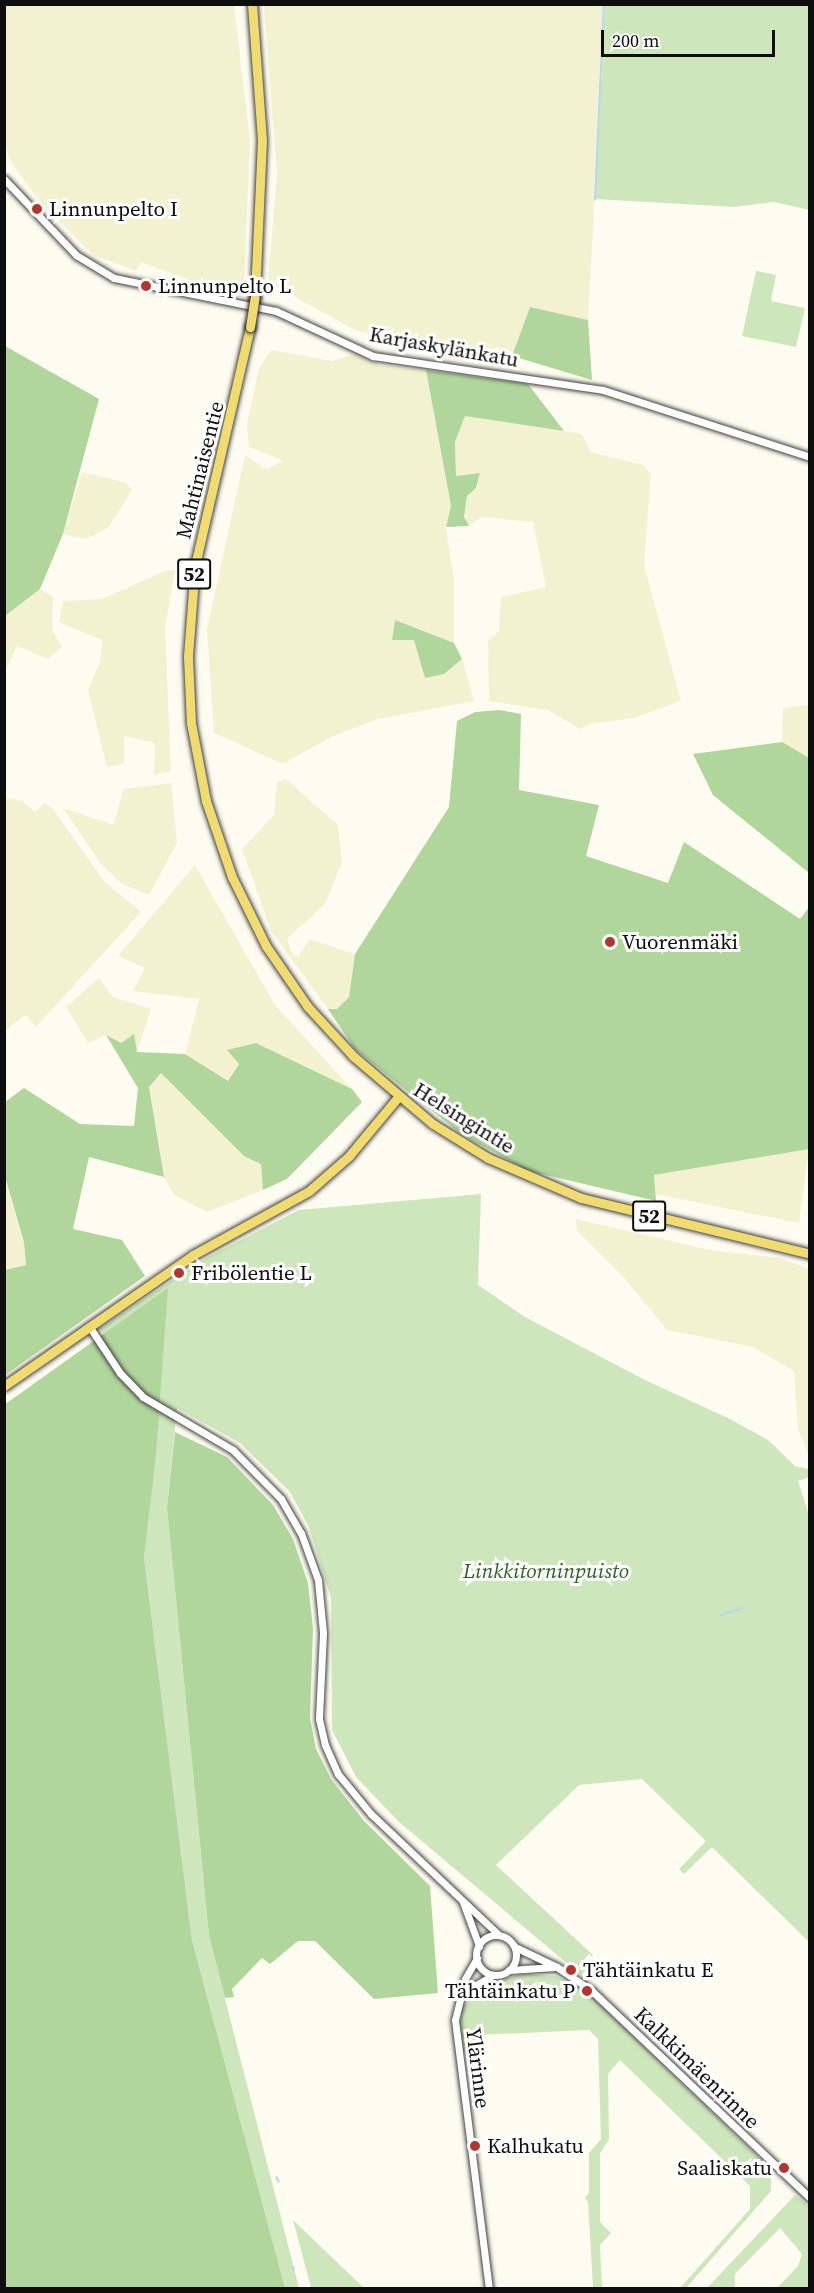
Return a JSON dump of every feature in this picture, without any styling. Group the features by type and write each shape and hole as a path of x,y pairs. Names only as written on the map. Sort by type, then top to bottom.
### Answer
{"main road":[{"name":"Mahtinaisentie","path":"252,4 262,140 255,297 200,540 188,629 191,723 213,825 246,909 286,978 332,1034 398,1097"},
{"name":"Helsingintie","path":"4,1386 193,1255 309,1191 349,1156 398,1097 459,1140 544,1185 603,1205 810,1254"}],"street":[{"name":"Karjaskylänkatu","path":"4,179 76,255 114,278 276,311 373,356 603,390 810,457"},
{"path":"89,1326 120,1373 143,1397 233,1450 281,1499 300,1533 318,1580 323,1633 319,1719 325,1745 338,1774 371,1814 463,1902 515,1947 516,1960 509,1970"},
{"path":"463,1902 478,1946 477,1958 482,1969 494,1975"},
{"path":"478,1946 487,1937 500,1935"},
{"name":"Kalkkimäenrinne","path":"515,1947 558,1967 601,1999 810,2198"},
{"name":"Ylärinne","path":"477,1958 460,1994 455,2028 489,2289"},
{"path":"460,1994 494,1975 509,1970 558,1967"}],"green space":[{"path":"5,4 234,5 250,140 244,287 198,283 141,262 136,271 93,255 42,204 11,162 5,144"},
{"path":"264,5 605,5 588,320 530,307 512,356 422,349 355,330 268,282 277,174"},
{"path":"605,5 809,5 809,210 774,202 734,207 595,199"},
{"path":"756,271 776,275 771,301 805,308 796,347 742,336"},
{"path":"530,307 588,320 592,380 512,356"},
{"path":"5,346 99,399 63,534 40,589 5,616"},
{"path":"271,350 332,361 355,354 380,365 426,370 451,506 446,527 454,580 454,643 395,620 392,640 414,639 444,674 462,659 474,701 378,719 331,737 283,764 214,733 207,629 245,455 266,469 284,461 249,447 247,424 259,368"},
{"path":"426,370 528,384 564,431 465,416 455,442 456,476 480,473 476,488 467,496 464,517 469,526 446,527 451,506"},
{"path":"465,415 582,434 591,452 643,465 651,474 644,565 681,701 634,718 590,724 580,729 548,710 489,701 488,641 499,631 501,597 546,587 533,522 481,517 469,526 464,517 467,496 476,488 480,474 456,477 455,442"},
{"path":"82,472 126,483 132,490 108,528 86,539 63,534"},
{"path":"167,570 175,570 165,628 171,771 154,775 155,743 124,736 124,763 107,767 88,690 100,662 102,640 59,622 63,601 102,599"},
{"path":"40,589 53,597 52,630 62,646 48,659 17,646 5,672 5,616"},
{"path":"395,620 454,643 462,659 444,674 425,678 414,640 392,640"},
{"path":"809,705 809,758 782,742 783,708"},
{"path":"500,710 521,714 519,790 599,805 586,856 668,883 684,842 800,919 809,907 809,1149 654,1175 656,1201 529,1171 461,1134 355,1049 328,1009 337,1009 349,997 355,954 449,807 457,721 475,712"},
{"path":"782,742 809,758 809,873 713,795 693,754"},
{"path":"286,779 338,825 342,862 325,904 287,939 292,953 298,957 310,939 355,954 349,997 337,1009 328,1009 271,931 242,849 274,815 277,783"},
{"path":"171,783 177,843 149,895 122,884 101,864 63,808 114,825 123,789"},
{"path":"5,798 22,801 35,812 45,803 53,809 104,881 141,912 36,1027 25,1015 5,1031"},
{"path":"195,865 275,1005 352,1089 256,1043 227,1050 239,1063 228,1081 185,1054 199,999 133,991 145,968 118,956"},
{"path":"99,978 113,997 151,1009 137,1052 134,1035 121,1043 106,1035 88,1043 66,1007"},
{"path":"134,1034 137,1052 185,1054 228,1081 239,1064 227,1050 256,1043 352,1089 362,1102 287,1179 263,1190 261,1164 244,1156 161,1073 149,1087 164,1177 89,1157 73,1229 122,1240 145,1276 5,1375 5,1270 26,1265 24,1242 5,1177 5,1102 24,1088 80,1124 134,1126 138,1088 106,1035 121,1043"},
{"path":"161,1072 244,1156 261,1164 263,1190 207,1212 174,1195 164,1177 149,1087"},
{"path":"809,1149 799,1223 655,1194 654,1175"},
{"path":"4,1177 24,1242 26,1265 5,1270"},
{"name":"Linkkitorninpuisto","path":"481,1194 478,1285 525,1317 645,1380 728,1418 768,1440 795,1466 809,1469 809,1477 798,1481 810,1518 809,1942 712,1847 684,1874 679,1869 706,1841 642,1779 579,1785 496,1865 592,1954 594,1962 581,1975 399,1822 356,1777 332,1730 331,1598 309,1527 290,1492 240,1443 177,1408 167,1508 209,1936 299,2288 285,2288 192,1940 144,1557 160,1399 131,1374 100,1328 208,1257 299,1210"},
{"path":"576,1219 710,1250 780,1258 809,1269 809,1456 798,1428 794,1371 753,1347 667,1330 624,1278 577,1231"},
{"path":"168,1288 156,1455 144,1557 192,1940 285,2288 5,2288 4,1405"},
{"path":"175,1432 227,1457 273,1505 293,1539 308,1583 313,1628 310,1718 316,1749 331,1779 364,1821 430,1886 438,1993 374,1999 315,1941 298,1941 270,1964 262,1958 232,1989 234,1997 225,1998 209,1936 167,1508"},
{"path":"521,1974 556,1976 585,1990 771,2169 771,2191 686,2288 680,2288 750,2209 750,2186 620,2060 608,2074 609,2140 600,2153 600,2222 611,2233 600,2245 602,2288 593,2288 588,2202 585,2198 589,2193 589,2153 601,2139 598,2039 589,2030 479,2035 463,2055 458,2021 460,2008 489,1984"},
{"path":"795,2195 809,2206 809,2288 777,2288 798,2266 802,2254 780,2228 735,2274 735,2288 707,2288"},
{"path":"293,2220 364,2288 311,2288"}],"waterway":[{"path":"595,200 604,4"},
{"path":"721,1615 743,1608"},
{"path":"277,2177 279,2182"}],"place":[{"name":"Linnunpelto I","path":"37,209"},
{"name":"Linnunpelto L","path":"146,286"},
{"name":"Vuorenmäki","path":"610,942"},
{"name":"Fribölentie L","path":"179,1273"},
{"name":"Tähtäinkatu E","path":"571,1970"},
{"name":"Tähtäinkatu P","path":"587,1991"},
{"name":"Kalhukatu","path":"475,2146"},
{"name":"Saaliskatu","path":"784,2168"}]}
